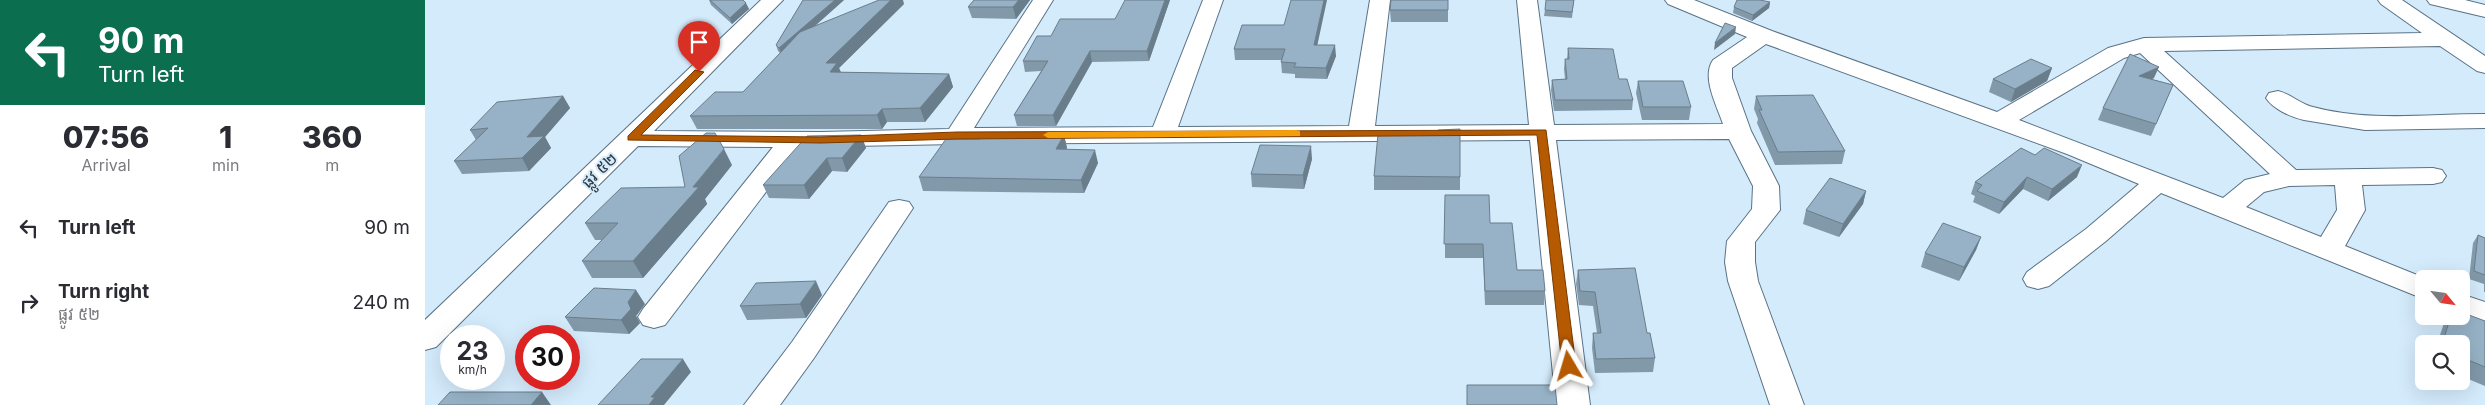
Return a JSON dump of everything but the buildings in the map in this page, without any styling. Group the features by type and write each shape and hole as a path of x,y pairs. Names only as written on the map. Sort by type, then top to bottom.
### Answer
{"street":[{"path":"957,136 1043,0"},
{"path":"1163,134 1213,0"},
{"path":"1361,133 1380,0"},
{"path":"1527,0 1573,405"},
{"path":"1675,0 1764,36 2000,121 2415,285"},
{"path":"2388,0 2485,66"},
{"path":"2437,0 2485,11"},
{"name":"ផ្លូវ ៥២","path":"425,339 632,138 761,2"},
{"path":"1764,36 1721,66 1720,78 1738,131 1766,186 1766,210 1741,241 1740,262 1743,281 1787,405"},
{"path":"2000,121 2117,53 2144,45 2445,39"},
{"path":"2144,45 2289,178"},
{"path":"2279,98 2303,113 2365,123 2485,120"},
{"path":"632,138 793,139 1163,134 1738,131"},
{"path":"654,317 793,139"},
{"path":"2226,209 2255,186 2289,178 2433,176"},
{"path":"2328,251 2351,210 2348,178"},
{"path":"2038,279 2096,235 2157,182"},
{"path":"761,405 803,350 899,208"},
{"path":"2470,307 2485,313"}],"slow traffic":[{"path":"1048,135 1296,133"}],"route":[{"path":"699,72 632,138 821,140 957,136 1542,132 1569,366"}]}
